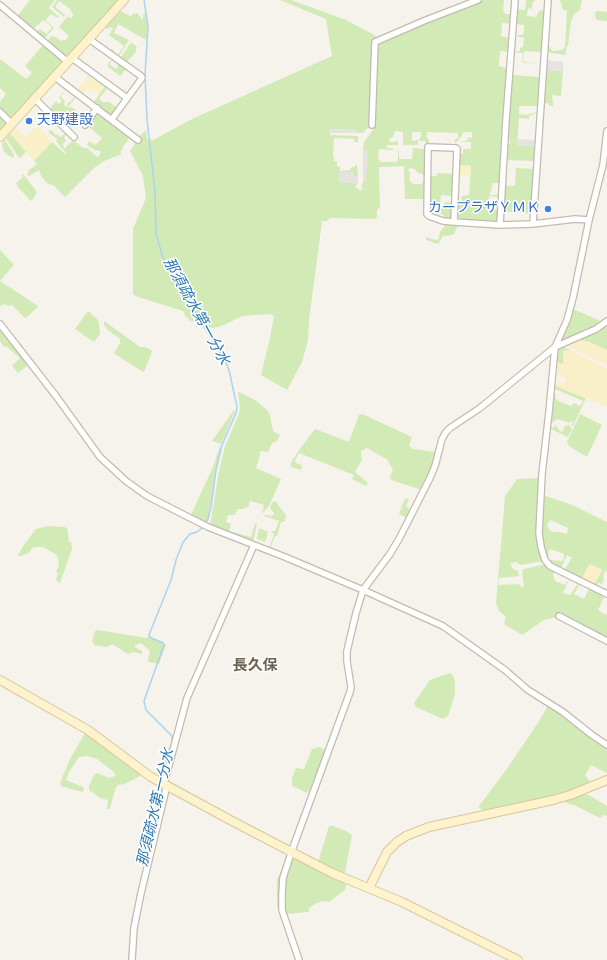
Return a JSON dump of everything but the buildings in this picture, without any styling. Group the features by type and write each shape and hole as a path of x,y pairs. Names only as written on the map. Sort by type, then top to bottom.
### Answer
{"street":[{"path":"0,137 124,0"},
{"path":"372,125 375,42 478,0"},
{"path":"500,225 515,0"},
{"path":"533,224 548,0"},
{"path":"0,5 70,60 127,98"},
{"path":"89,39 142,78 112,119"},
{"path":"55,76 138,140"},
{"path":"34,99 74,137"},
{"path":"85,125 97,108"},
{"path":"0,112 12,124"},
{"path":"607,131 603,165 589,220 573,298 567,320 555,347 542,474 539,533 545,560 550,566 607,594"},
{"path":"454,222 457,149 428,147 427,214 429,216 443,221 454,222 500,225 589,220"},
{"path":"299,960 282,910 283,878 352,687 347,651 363,590 399,540 436,466 442,439 446,432 480,408 555,347 596,329 607,321"},
{"path":"0,324 56,396 100,457 111,468 147,496 208,527 363,590 443,626 505,670 528,690 563,712 607,745"},
{"path":"132,960 134,928 141,893 187,698 254,545"},
{"path":"559,616 607,641"},
{"path":"0,680 88,730 139,769 291,853 332,873 423,912 518,960"},
{"path":"369,888 387,852 397,842 406,836 429,827 553,800 607,780"}],"green space":[{"path":"30,0 55,0 49,7 59,17 58,18 51,14 45,20 54,28 44,39 36,33 40,29 47,34 52,27 43,20 33,29 18,17"},
{"path":"57,0 120,0 0,133 0,102 6,94 0,88 0,59 26,79 32,73 25,66 43,45 48,43 51,36 56,37 61,41 66,40 69,36 59,27 67,17 72,18 73,15 70,9 59,1 55,7 65,15 64,17 52,7"},
{"path":"280,0 291,0 346,20 378,37 472,0 504,0 503,10 505,14 512,14 511,24 502,23 501,36 510,38 509,52 500,51 499,66 510,69 513,75 539,77 538,106 519,106 519,114 525,115 537,112 529,116 529,119 519,118 517,145 535,146 534,161 505,160 506,144 510,144 510,139 506,138 501,183 493,183 490,193 490,195 499,195 500,197 489,196 488,212 490,212 491,209 499,209 498,221 456,220 457,201 461,201 462,196 469,195 471,166 458,165 458,154 463,154 463,149 470,149 471,152 471,142 459,142 468,140 468,138 465,137 472,138 472,132 463,132 455,144 455,139 458,138 458,133 427,132 429,145 426,144 425,141 419,141 421,132 412,132 412,140 418,140 418,145 403,145 403,132 395,131 393,137 390,138 389,141 395,142 398,140 398,145 387,145 387,148 393,148 393,150 379,149 378,158 381,162 396,162 398,160 399,150 400,159 412,159 413,148 426,149 425,196 423,199 405,199 404,166 379,167 380,208 377,210 377,217 375,219 330,218 327,221 322,221 309,320 308,340 302,362 287,390 261,375 274,316 270,314 243,316 219,327 212,328 191,321 185,316 183,311 135,296 133,294 133,229 146,198 143,176 130,151 137,141 134,135 135,134 140,136 146,130 147,139 153,140 192,119 332,56 326,19","holes":["376,50 375,127 364,142 363,150 367,151 367,169 364,171 366,182 363,182 361,186 363,188 360,191 355,186 358,183 339,183 354,172 354,176 358,176 357,165 352,167 350,170 340,171 340,167 337,166 337,161 334,161 333,157 334,138 355,139 354,142 358,142 358,136 330,135 330,129 358,130 358,133 363,133 371,124","410,168 415,169 417,172 422,174 424,177 423,183 413,184 409,180 410,174 408,170"]},
{"path":"526,0 536,0 533,2 532,9 528,8 527,16 536,17 541,10 545,12 542,52 524,51 523,61 540,64 522,62 523,53 512,52 520,51 520,48 523,47 524,38 518,37 518,35 522,35 524,32 524,25 515,24 516,9 525,10"},
{"path":"559,0 582,0 580,10 574,14 571,21 568,46 565,55 546,52 548,45 553,51 562,50 565,47 567,11 562,9 561,2"},
{"path":"121,11 132,17 132,14 137,13 143,20 143,15 145,12 148,32 146,40 118,24 114,33 129,40 118,58 108,51 112,49 118,55 124,46 109,35 113,28 111,27 107,29 105,27"},
{"path":"597,11 607,12 607,21 597,20 595,13"},
{"path":"131,42 137,47 135,53 126,63 120,59"},
{"path":"112,58 110,65 116,69 120,63 127,68 120,76 107,66"},
{"path":"545,70 563,71 561,96 552,95 553,106 549,106 549,103 542,103"},
{"path":"106,85 108,87 99,99 103,102 109,102 118,108 113,115 93,103"},
{"path":"66,88 61,97 65,101 64,105 67,107 68,102 69,103 76,95 77,96 68,107 76,110 75,113 82,119 87,114 89,116 84,123 67,110 60,120 49,110 56,101 59,104 62,100 59,98"},
{"path":"97,111 131,136 120,152 122,154 104,161 94,168 65,197 53,185 48,184 41,176 39,170 29,176 27,175 29,170 37,164 34,161 52,142 65,154 66,153 56,141 57,139 48,132 51,130 56,135 57,134 61,137 66,132 68,133 64,137 66,141 63,144 64,149 73,140 83,148 87,148 98,157 101,152 96,151 87,145 89,141 96,145 102,138 87,125"},
{"path":"10,133 26,152 20,158 6,138"},
{"path":"3,140 5,140 14,157 12,158 4,152 2,145"},
{"path":"516,168 534,169 531,214 503,211 504,186 515,186"},
{"path":"437,173 454,174 454,196 441,195 440,204 429,202 429,176 437,176"},
{"path":"23,174 37,192 32,201 16,183 23,177"},
{"path":"445,202 453,203 453,220 444,220 444,215 441,214 441,209"},
{"path":"446,224 458,225 454,234 443,236 438,244 426,240 426,237 438,240 440,232"},
{"path":"0,250 14,265 0,281"},
{"path":"0,281 38,306 37,308 26,318 12,305 8,306 5,304 0,306"},
{"path":"571,308 607,324 607,350 589,342 560,344 561,329"},
{"path":"88,311 97,319 99,323 100,334 94,342 75,329"},
{"path":"104,321 140,347 146,347 152,351 144,372 114,353 120,343 120,339 108,330 104,325"},
{"path":"0,322 30,364 18,373 12,366 20,358 7,347 3,346 0,341"},
{"path":"562,346 570,350 565,350 564,362 562,365 556,360 557,349"},
{"path":"553,385 586,398 573,426 571,426 574,419 570,423 557,419 552,423 549,423 552,393 556,394 555,397 558,401 571,406 574,403 580,406 583,401 553,388"},
{"path":"238,392 255,400 267,410 270,415 273,431 280,435 276,442 272,443 268,452 261,451 256,468 281,479 269,506 262,514 264,505 250,501 248,507 237,509 235,515 228,515 226,522 231,524 229,531 251,537 255,523 257,524 253,542 210,526 219,471 225,446 239,414 240,408"},
{"path":"234,410 234,414 221,444 212,441"},
{"path":"362,414 412,437 409,446 413,449 436,452 437,454 434,465 421,489 391,480 390,477 393,469 388,460 367,448 361,451 362,460 355,472 368,483 366,486 352,479 354,475 299,453 295,461 301,465 301,470 291,467 291,463 297,453 315,429 349,442 359,415"},
{"path":"580,414 602,425 587,457 569,446 567,442"},
{"path":"555,424 562,432 565,426 569,425 572,429 568,437 549,428 554,428"},
{"path":"220,446 208,519 205,524 190,517 213,467"},
{"path":"539,478 540,494 572,505 607,522 607,572 605,571 602,584 598,583 596,587 593,586 598,576 589,565 581,580 564,570 572,558 567,555 561,569 553,566 549,561 563,561 564,554 550,549 548,552 549,556 546,557 544,561 521,565 517,562 511,563 512,568 518,571 519,576 499,578 498,585 519,584 521,587 524,587 522,571 524,569 546,564 555,570 553,575 555,581 565,585 570,577 563,593 570,595 579,582 580,583 574,594 584,599 590,587 605,595 598,610 606,615 607,613 607,640 563,616 544,620 522,635 504,624 506,617 499,611 496,603 505,496 517,479","holes":["550,520 568,528 567,534 553,532 547,525"]},
{"path":"405,498 409,500 406,506 410,510 407,518 399,514"},
{"path":"273,501 277,502 286,515 285,521 281,522 277,536 275,536 270,549 267,546 270,546 274,534 271,532 276,530 279,521 264,516 273,515 274,513 270,508"},
{"path":"49,526 67,528 69,542 71,542 72,547 60,583 56,580 58,573 56,571 59,566 57,555 43,547 37,547 32,548 30,552 22,556 18,556 23,546 36,529"},
{"path":"259,528 268,532 265,542 257,539"},
{"path":"98,630 146,638 149,636 163,642 166,645 159,664 149,662 150,651 141,643 135,645 135,647 142,651 142,654 133,652 128,654 112,644 107,647 94,645 92,641 95,631"},
{"path":"450,673 453,675 455,682 455,694 448,716 443,719 416,707 414,703 430,680"},
{"path":"550,705 607,745 607,773 591,765 585,776 588,778 590,783 564,793 503,807 483,810 479,808 538,723 547,707"},
{"path":"85,733 140,773 140,776 125,784 118,785 115,790 110,809 107,809 108,800 100,798 89,790 89,786 94,775 97,773 109,778 115,776 114,772 97,759 87,756 79,757 69,772 66,780 83,787 84,790 82,792 61,786 60,783 70,759"},
{"path":"320,747 326,751 309,791 307,793 292,786 292,778 296,768 304,769 312,749"},
{"path":"584,794 589,795 607,806 607,816 604,815 600,818 574,805 566,803 566,797"},
{"path":"329,826 346,831 352,835 345,872 343,874 318,862"},
{"path":"293,856 347,883 345,890 329,902 322,901 315,904 309,908 309,912 286,914 280,911 277,907 277,879 281,871"}],"sand":[{"path":"90,73 106,85 99,94 88,89 82,94 77,91"},
{"path":"37,125 52,142 34,161 10,133 15,128 26,137"},
{"path":"458,165 471,166 470,176 458,175"},
{"path":"578,339 607,350 607,365 566,345"},
{"path":"564,350 570,350 607,368 607,407 553,385 553,382 564,384 565,382 566,378 554,375 556,360 561,364 564,362"},
{"path":"591,564 603,570 593,586 581,580"}],"shaded area":[{"path":"545,60 563,62 563,71 545,70"},
{"path":"329,129 358,130 358,133 329,133"},
{"path":"517,139 535,140 535,146 517,146"},
{"path":"363,150 367,150 366,182 363,182"},
{"path":"339,172 354,172 354,176 358,176 358,183 339,183"}],"waterway":[{"name":"那須疏水第一分水","path":"144,0 148,26 145,75 147,119 155,192 156,234 165,264 225,360 229,370 237,407 236,413 222,445 216,470 211,507 205,524"},
{"name":"那須疏水第一分水","path":"163,779 164,763 172,743 172,736 146,710 144,701 164,645 163,643 151,638 149,635 171,580 176,560 183,542 190,534 197,532 203,527"},
{"name":"那須疏水第一分水","path":"157,814 163,787"},
{"name":"那須疏水第一分水","path":"129,960 132,921 155,824"}],"place":[{"name":"天野建設","path":"29,121"},
{"name":"カープラザＹＭＫ","path":"548,209"}],"district":[{"name":"長久保","path":"255,667"}]}
